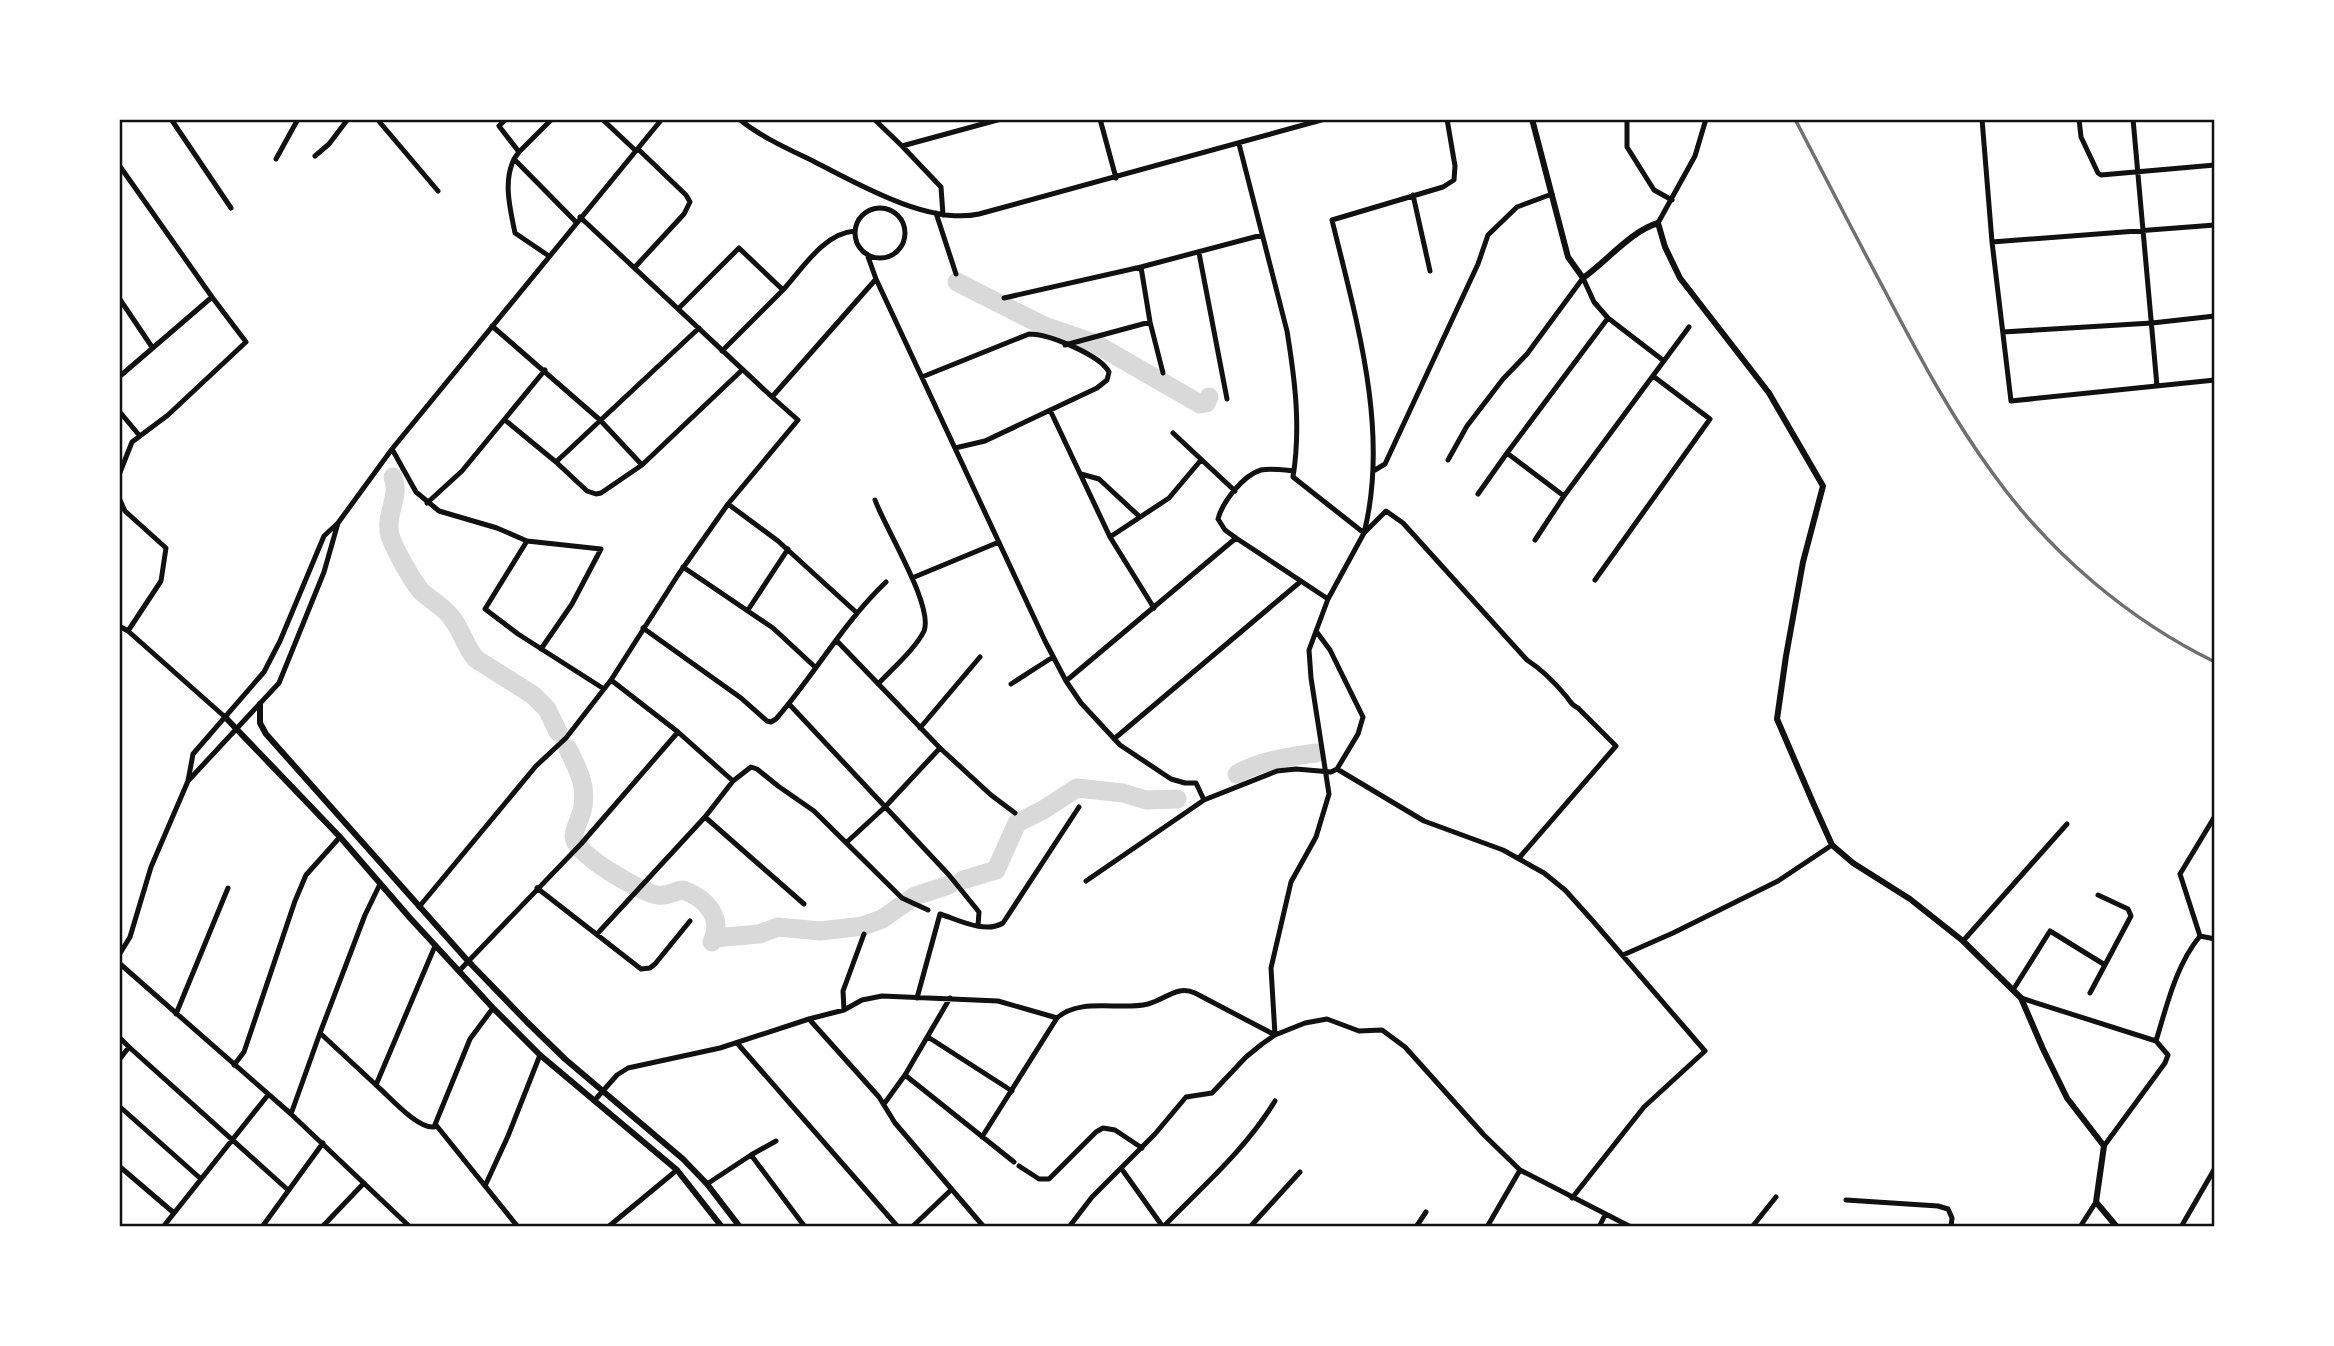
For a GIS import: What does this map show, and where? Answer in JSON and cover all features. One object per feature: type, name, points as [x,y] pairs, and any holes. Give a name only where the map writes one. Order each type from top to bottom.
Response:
[{"type":"street","points":[[171,119],[232,208]]},
{"type":"street","points":[[276,159],[298,119]]},
{"type":"street","points":[[315,156],[329,144],[348,119]]},
{"type":"street","points":[[377,119],[438,191]]},
{"type":"street","points":[[493,119],[519,152]]},
{"type":"street","points":[[499,126],[506,119]]},
{"type":"street","points":[[549,256],[515,233],[508,192],[514,159],[552,119]]},
{"type":"street","points":[[602,119],[686,195],[690,202],[684,214],[635,267]]},
{"type":"street","points":[[119,955],[130,937],[151,867],[188,781],[194,754],[264,672],[280,641],[320,541],[338,523],[391,449],[662,119]]},
{"type":"street","points":[[738,119],[760,134],[880,195],[940,214],[959,217],[1116,178],[1325,119]]},
{"type":"street","points":[[874,119],[941,187],[943,198],[940,214],[956,274]]},
{"type":"street","points":[[902,146],[1001,119]]},
{"type":"street","points":[[1100,119],[1116,178]]},
{"type":"street","points":[[1275,1035],[1271,968],[1291,881],[1316,837],[1329,794],[1309,657],[1328,599],[1364,533],[1372,502],[1375,470],[1364,355],[1332,220],[1443,187],[1454,180],[1455,166],[1447,119]]},
{"type":"street","points":[[1532,119],[1568,257],[1583,278],[1594,302],[1608,318],[1664,361]]},
{"type":"street","points":[[1627,119],[1627,147],[1654,190],[1672,200]]},
{"type":"street","points":[[1448,460],[1467,426],[1503,379],[1528,354],[1583,278],[1602,265],[1644,227],[1658,223],[1695,156],[1706,119]]},
{"type":"street","points":[[1982,119],[1992,242],[2011,401],[2215,380]]},
{"type":"street","points":[[2079,119],[2081,137],[2098,173],[2102,175],[2215,165]]},
{"type":"street","points":[[2133,119],[2157,386]]},
{"type":"street","points":[[1239,144],[1287,331],[1298,427],[1293,477],[1364,533]]},
{"type":"street","points":[[419,907],[536,766],[566,738],[611,680],[643,628],[728,504],[798,420],[741,371],[635,267],[578,220],[514,159]]},
{"type":"street","points":[[119,165],[246,342],[168,415],[132,442],[119,475]]},
{"type":"street","points":[[1375,470],[1385,464],[1478,264],[1488,236],[1517,207],[1552,194]]},
{"type":"street","points":[[880,195],[880,208]]},
{"type":"street","points":[[1413,195],[1430,271]]},
{"type":"street","points":[[867,254],[883,258],[891,255],[903,244],[904,228],[896,214],[880,208],[865,214],[860,218],[855,231],[858,244],[867,254],[876,279],[1066,681],[1114,739],[1171,779],[1196,783],[1204,800]]},
{"type":"street","points":[[1658,223],[1679,278],[1769,393],[1823,486],[1803,562],[1777,719],[1832,845],[1853,863],[1910,899],[1963,941],[2021,998],[2067,1098],[2104,1146]]},
{"type":"street","points":[[1992,242],[2215,225]]},
{"type":"street","points":[[722,351],[830,240],[841,233],[855,231]]},
{"type":"street","points":[[1004,298],[1199,253],[1262,235]]},
{"type":"street","points":[[678,308],[738,248],[783,290]]},
{"type":"street","points":[[1199,253],[1227,399]]},
{"type":"street","points":[[1141,267],[1150,322],[1163,373]]},
{"type":"street","points":[[772,397],[876,279]]},
{"type":"street","points":[[119,377],[212,297]]},
{"type":"street","points":[[119,298],[152,347]]},
{"type":"street","points":[[2003,332],[2152,323],[2215,316]]},
{"type":"street","points":[[1478,494],[1608,318]]},
{"type":"street","points":[[1065,345],[1150,322]]},
{"type":"street","points":[[492,326],[600,420],[642,465]]},
{"type":"street","points":[[1535,540],[1564,496],[1689,327]]},
{"type":"street","points":[[556,462],[699,328]]},
{"type":"street","points":[[922,377],[1024,335],[1040,335],[1097,359],[1107,368],[1109,376],[1101,386],[985,441],[955,448]]},
{"type":"street","points":[[428,503],[462,471],[545,370]]},
{"type":"street","points":[[505,420],[584,489],[596,494],[615,485],[642,465],[741,371]]},
{"type":"street","points":[[1595,580],[1710,419],[1653,376]]},
{"type":"street","points":[[1050,410],[1110,537],[1154,608]]},
{"type":"street","points":[[119,411],[139,435]]},
{"type":"street","points":[[1173,433],[1236,491]]},
{"type":"street","points":[[391,449],[413,488],[428,503],[447,514],[497,528],[527,541],[601,549],[572,604],[541,649]]},
{"type":"street","points":[[1507,453],[1564,496]]},
{"type":"street","points":[[1110,537],[1169,498],[1201,460]]},
{"type":"street","points":[[1294,471],[1259,471],[1249,477],[1221,510],[1218,519],[1225,530],[1328,599]]},
{"type":"street","points":[[1082,474],[1099,479],[1140,517]]},
{"type":"street","points":[[119,498],[125,511],[166,548],[161,581],[128,631]]},
{"type":"street","points":[[875,500],[925,610],[925,626],[920,638],[878,684]]},
{"type":"street","points":[[728,504],[788,549],[857,612]]},
{"type":"street","points":[[1364,533],[1386,511],[1403,523],[1527,660],[1616,746],[1519,858]]},
{"type":"street","points":[[188,781],[236,727],[273,691],[284,674],[324,572],[338,523]]},
{"type":"street","points":[[1066,681],[1236,538]]},
{"type":"street","points":[[527,541],[485,609],[604,689]]},
{"type":"street","points":[[912,578],[999,542]]},
{"type":"street","points":[[748,610],[788,549]]},
{"type":"street","points":[[684,567],[784,637],[815,667]]},
{"type":"street","points":[[643,628],[741,698],[767,721],[774,721],[810,680],[815,667],[857,612],[886,582]]},
{"type":"street","points":[[1114,739],[1300,582]]},
{"type":"street","points":[[119,626],[236,727],[340,837],[493,1008],[540,1055],[677,1170],[722,1227]]},
{"type":"street","points":[[1316,631],[1330,650],[1363,717],[1358,734],[1338,769]]},
{"type":"street","points":[[836,640],[940,748],[991,795],[1015,813]]},
{"type":"street","points":[[920,728],[980,657]]},
{"type":"street","points":[[1011,684],[1053,657]]},
{"type":"street","points":[[611,680],[678,732],[733,781]]},
{"type":"street","points":[[260,704],[260,723],[266,734],[468,961],[527,1022],[676,1152],[707,1184],[740,1227]]},
{"type":"street","points":[[789,704],[978,909],[978,926]]},
{"type":"street","points":[[458,971],[581,844],[678,732]]},
{"type":"street","points":[[847,842],[885,807],[940,748]]},
{"type":"street","points":[[597,934],[705,817],[733,781],[751,766],[814,811],[902,898],[928,910]]},
{"type":"street","points":[[1086,881],[1204,800],[1277,771],[1296,769],[1326,772],[1338,769],[1424,821],[1519,858],[1544,873],[1565,890],[1705,1051],[1644,1107],[1572,1198]]},
{"type":"street","points":[[917,998],[940,914],[978,926],[995,927],[1008,918],[1079,807]]},
{"type":"street","points":[[2200,936],[2180,874],[2215,816]]},
{"type":"street","points":[[705,817],[804,904]]},
{"type":"street","points":[[1963,941],[2067,824]]},
{"type":"street","points":[[234,1065],[244,1052],[306,875],[340,837]]},
{"type":"street","points":[[1623,955],[1778,881],[1832,845]]},
{"type":"street","points":[[291,1114],[365,915],[380,884]]},
{"type":"street","points":[[176,1014],[228,888]]},
{"type":"street","points":[[537,888],[636,967],[645,969],[655,964],[691,921]]},
{"type":"street","points":[[2090,993],[2131,916],[2128,909],[2098,895]]},
{"type":"street","points":[[2013,990],[2050,931],[2105,965]]},
{"type":"street","points":[[844,1010],[843,992],[864,934]]},
{"type":"street","points":[[2200,936],[2215,939]]},
{"type":"street","points":[[2157,1041],[2171,991],[2190,950],[2200,936]]},
{"type":"street","points":[[376,1084],[435,946]]},
{"type":"street","points":[[119,963],[323,1143],[409,1226]]},
{"type":"street","points":[[982,1137],[1056,1018],[1066,1011],[1075,1008],[1148,1004],[1184,989],[1195,992],[1275,1035]]},
{"type":"street","points":[[594,1101],[617,1075],[628,1068],[737,1043],[844,1010],[870,998],[998,1001],[1056,1018]]},
{"type":"street","points":[[884,1104],[905,1075],[950,998]]},
{"type":"street","points":[[2021,998],[2157,1041],[2168,1055],[2165,1063],[2104,1146],[2096,1202],[2080,1227]]},
{"type":"street","points":[[436,1125],[470,1040],[493,1008]]},
{"type":"street","points":[[809,1019],[884,1104],[895,1123],[984,1227]]},
{"type":"street","points":[[1069,1227],[1092,1197],[1142,1147],[1186,1097],[1212,1093],[1246,1057],[1275,1035],[1305,1023],[1327,1019],[1359,1031],[1382,1030],[1405,1047],[1520,1170],[1632,1227]]},
{"type":"street","points":[[320,1033],[418,1123],[428,1127],[436,1125]]},
{"type":"street","points":[[119,1037],[288,1191]]},
{"type":"street","points":[[928,1037],[1012,1091]]},
{"type":"street","points":[[737,1043],[898,1227]]},
{"type":"street","points":[[119,1060],[130,1047]]},
{"type":"street","points":[[485,1186],[540,1055]]},
{"type":"street","points":[[905,1075],[1039,1180],[1049,1179],[1102,1128],[1115,1130],[1142,1147]]},
{"type":"street","points":[[163,1227],[268,1095]]},
{"type":"street","points":[[1121,1168],[1163,1227],[1229,1161],[1275,1101]]},
{"type":"street","points":[[119,1106],[201,1179]]},
{"type":"street","points":[[436,1125],[518,1227]]},
{"type":"street","points":[[707,1184],[776,1141]]},
{"type":"street","points":[[262,1227],[323,1143]]},
{"type":"street","points":[[751,1155],[805,1227]]},
{"type":"street","points":[[119,1166],[174,1213]]},
{"type":"street","points":[[2180,1227],[2215,1168]]},
{"type":"street","points":[[608,1227],[677,1170]]},
{"type":"street","points":[[1487,1227],[1520,1170]]},
{"type":"street","points":[[1250,1227],[1300,1172]]},
{"type":"street","points":[[322,1227],[364,1182]]},
{"type":"street","points":[[912,1227],[951,1191]]},
{"type":"street","points":[[1752,1227],[1776,1197]]},
{"type":"street","points":[[1846,1200],[1938,1206],[1948,1209],[1952,1218],[1951,1227]]},
{"type":"street","points":[[2096,1202],[2117,1227]]},
{"type":"street","points":[[1416,1227],[1426,1212]]},
{"type":"street","points":[[1599,1227],[1605,1215]]},
{"type":"waterway","points":[[957,282],[1044,326],[1094,343],[1200,404],[1206,403],[1209,397]]},
{"type":"waterway","points":[[393,477],[395,491],[389,521],[390,535],[414,581],[422,592],[448,613],[476,659],[533,695],[547,709],[558,732]]},
{"type":"waterway","points":[[568,749],[584,794],[584,803],[574,834],[577,845],[610,872],[649,892],[664,895],[683,890],[699,898],[714,917],[716,925],[712,942]]},
{"type":"waterway","points":[[1237,774],[1266,762],[1316,753]]},
{"type":"waterway","points":[[963,880],[996,870],[1017,823],[1077,788],[1123,793],[1146,800],[1177,799]]},
{"type":"waterway","points":[[714,938],[759,934],[778,927],[820,931],[863,926],[882,919],[915,896],[949,885]]},
{"type":"railway","points":[[1795,119],[1937,386],[1964,431],[2016,504],[2093,582],[2152,626],[2215,662]]}]
